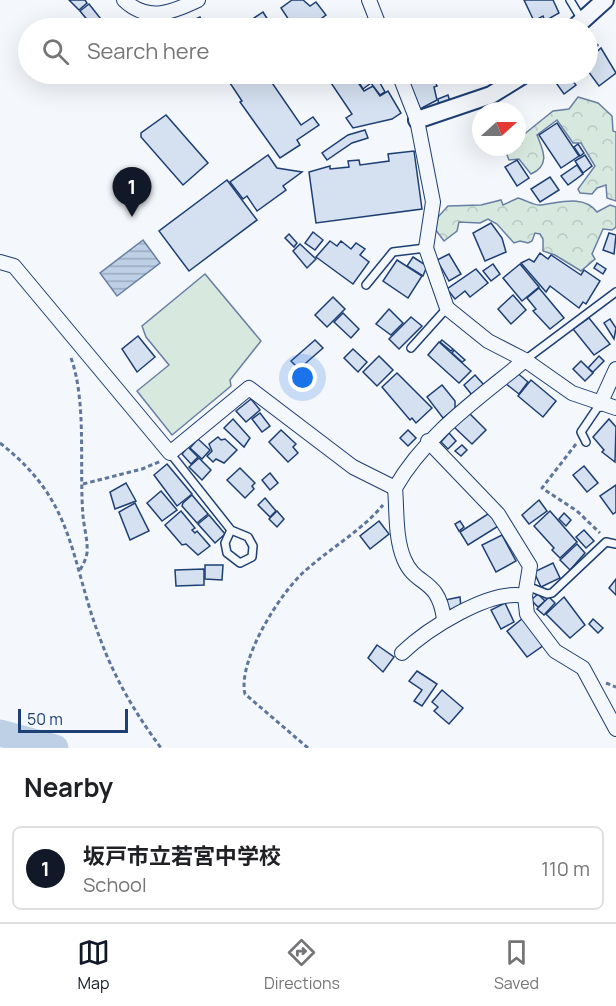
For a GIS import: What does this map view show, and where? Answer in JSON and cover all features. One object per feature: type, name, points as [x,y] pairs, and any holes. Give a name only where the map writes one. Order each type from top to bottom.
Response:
[{"type":"street","points":[[124,0],[143,12],[163,15],[198,0]]},
{"type":"street","points":[[369,0],[376,18]]},
{"type":"street","points":[[585,18],[605,0]]},
{"type":"street","points":[[612,0],[616,4]]},
{"type":"street","points":[[403,84],[417,120],[433,202],[426,248],[447,308],[488,341],[525,360],[572,393],[611,404],[616,369]]},
{"type":"street","points":[[417,120],[491,95],[509,84]]},
{"type":"street","points":[[0,262],[14,266],[170,453],[249,388],[353,467],[393,487]]},
{"type":"street","points":[[444,619],[438,594],[415,574],[403,557],[393,487],[428,441],[525,360]]},
{"type":"street","points":[[428,441],[498,514],[530,566],[526,591],[527,614],[555,651],[583,668],[616,729]]},
{"type":"street","points":[[402,653],[444,619],[526,591]]},
{"type":"lane","points":[[570,0],[576,18]]},
{"type":"lane","points":[[366,285],[393,252],[426,248]]},
{"type":"lane","points":[[525,360],[616,292]]},
{"type":"lane","points":[[411,348],[447,308]]},
{"type":"lane","points":[[583,439],[586,421],[611,404]]},
{"type":"lane","points":[[170,453],[179,469],[231,530],[238,530],[248,537],[253,546],[252,557],[247,562],[240,563],[227,553],[225,543],[231,530]]},
{"type":"lane","points":[[526,591],[552,593],[606,542],[616,544]]},
{"type":"path","points":[[70,354],[76,371],[87,555],[80,572]]},
{"type":"path","points":[[583,439],[542,488],[577,512],[599,531],[606,542]]},
{"type":"path","points":[[0,443],[22,460],[52,498],[67,528],[100,641],[142,723],[161,748]]},
{"type":"path","points":[[83,484],[158,464],[170,453]]},
{"type":"path","points":[[308,748],[245,694],[243,685],[249,654],[261,630],[297,579],[363,526],[388,499],[393,487]]},
{"type":"green space","points":[[578,97],[598,103],[612,116],[613,131],[616,132],[616,201],[607,198],[606,185],[597,188],[592,194],[580,193],[578,189],[595,166],[581,143],[573,143],[557,120],[537,135],[544,157],[537,170],[531,174],[519,159],[509,160],[507,156],[526,156],[526,133],[553,111],[569,109]]},
{"type":"green space","points":[[518,198],[538,205],[578,201],[592,206],[597,212],[610,205],[616,207],[616,227],[612,230],[603,229],[592,254],[595,259],[581,271],[555,255],[543,251],[543,239],[540,234],[535,233],[532,241],[528,243],[520,241],[514,243],[497,224],[488,219],[480,223],[459,222],[457,231],[444,241],[435,229],[438,217],[448,206],[481,205],[501,200],[503,205]]},
{"type":"green space","points":[[205,274],[261,341],[230,380],[231,386],[172,435],[137,391],[169,365],[146,337],[142,326]]},
{"type":"water","points":[[143,240],[160,263],[117,296],[100,273]]},
{"type":"building","points":[[69,0],[85,0],[87,3],[79,10]]},
{"type":"building","points":[[292,0],[303,0],[310,6],[316,2],[326,15],[322,18],[288,18],[281,8]]},
{"type":"building","points":[[524,0],[553,0],[559,13],[550,18],[543,16],[533,18]]},
{"type":"building","points":[[89,4],[100,18],[86,18],[80,11]]},
{"type":"building","points":[[263,12],[267,18],[254,18]]},
{"type":"building","points":[[601,48],[616,73],[599,86],[598,84],[598,51]]},
{"type":"building","points":[[231,84],[273,84],[301,125],[313,117],[319,125],[297,140],[300,145],[280,158],[240,102],[242,101]]},
{"type":"building","points":[[332,84],[359,84],[364,91],[373,86],[380,96],[388,91],[401,113],[392,119],[353,128],[346,118],[352,114]]},
{"type":"building","points":[[360,84],[370,84],[363,89]]},
{"type":"building","points":[[372,84],[381,84],[385,92],[380,95]]},
{"type":"building","points":[[407,84],[436,84],[437,86],[434,87],[437,100],[420,109]]},
{"type":"building","points":[[557,84],[575,84],[576,85],[564,94]]},
{"type":"building","points":[[448,95],[450,102],[439,107],[438,99]]},
{"type":"building","points":[[166,115],[208,163],[183,185],[141,137],[141,133]]},
{"type":"building","points":[[557,123],[579,156],[561,168],[539,135]]},
{"type":"building","points":[[365,130],[368,138],[352,143],[327,160],[322,153],[348,135]]},
{"type":"building","points":[[578,144],[584,153],[580,156],[574,147]]},
{"type":"building","points":[[414,151],[422,209],[316,223],[309,172],[330,166],[330,169],[349,167],[348,161],[359,160],[360,165],[389,161],[388,154]]},
{"type":"building","points":[[268,155],[277,168],[302,172],[283,186],[286,190],[257,211],[247,196],[243,199],[230,182]]},
{"type":"building","points":[[585,155],[592,166],[583,173],[575,161]]},
{"type":"building","points":[[517,160],[529,178],[517,186],[505,167]]},
{"type":"building","points":[[577,165],[583,174],[568,185],[561,176]]},
{"type":"building","points":[[550,177],[559,190],[540,202],[531,189]]},
{"type":"building","points":[[227,180],[257,220],[189,271],[159,231]]},
{"type":"building","points":[[491,223],[502,238],[506,252],[485,261],[473,233]]},
{"type":"building","points":[[313,232],[323,240],[315,250],[305,243]]},
{"type":"building","points":[[609,233],[616,235],[614,254],[603,250]]},
{"type":"building","points":[[289,234],[297,243],[294,247],[285,238]]},
{"type":"building","points":[[330,241],[337,246],[341,241],[351,249],[356,243],[365,249],[360,255],[369,262],[353,284],[316,257]]},
{"type":"building","points":[[300,244],[316,259],[307,268],[293,251]]},
{"type":"building","points":[[540,253],[548,259],[551,255],[581,275],[584,270],[600,281],[586,304],[583,302],[579,308],[550,286],[546,292],[521,263],[529,259],[534,262]]},
{"type":"building","points":[[449,254],[461,274],[449,281],[437,260]]},
{"type":"building","points":[[413,257],[427,266],[423,276],[407,266]]},
{"type":"building","points":[[397,260],[422,276],[408,298],[383,281]]},
{"type":"building","points":[[597,263],[606,269],[603,274],[594,268]]},
{"type":"building","points":[[493,264],[500,274],[491,281],[483,271]]},
{"type":"building","points":[[520,264],[539,287],[522,301],[503,278]]},
{"type":"building","points":[[476,269],[488,283],[470,297],[465,291],[455,299],[447,289]]},
{"type":"building","points":[[539,288],[564,318],[550,329],[533,311],[536,309],[527,298]]},
{"type":"building","points":[[513,295],[526,310],[511,324],[498,309]]},
{"type":"building","points":[[333,297],[345,309],[327,327],[315,315]]},
{"type":"building","points":[[389,309],[403,323],[391,335],[376,324]]},
{"type":"building","points":[[343,313],[359,329],[351,338],[334,322]]},
{"type":"building","points":[[411,317],[422,326],[399,349],[389,339]]},
{"type":"building","points":[[589,318],[610,344],[594,355],[573,329]]},
{"type":"building","points":[[610,319],[616,328],[614,339],[604,323]]},
{"type":"building","points":[[138,336],[155,357],[137,372],[122,349]]},
{"type":"building","points":[[315,340],[323,348],[299,369],[291,361]]},
{"type":"building","points":[[442,340],[453,349],[451,351],[440,342]]},
{"type":"building","points":[[439,342],[471,371],[459,383],[428,355]]},
{"type":"building","points":[[353,349],[367,362],[358,372],[344,358]]},
{"type":"building","points":[[454,350],[465,360],[462,362],[452,353]]},
{"type":"building","points":[[379,356],[393,370],[377,386],[363,372]]},
{"type":"building","points":[[599,356],[604,361],[593,372],[588,368]]},
{"type":"building","points":[[581,361],[593,373],[585,381],[573,369]]},
{"type":"building","points":[[515,371],[528,382],[519,394],[505,383]]},
{"type":"building","points":[[397,373],[432,408],[416,423],[412,418],[410,420],[382,387]]},
{"type":"building","points":[[475,375],[484,385],[472,395],[464,385]]},
{"type":"building","points":[[531,380],[556,401],[543,417],[518,396]]},
{"type":"building","points":[[442,385],[455,401],[455,409],[443,418],[427,397]]},
{"type":"building","points":[[251,399],[260,410],[246,422],[236,411]]},
{"type":"building","points":[[468,412],[486,430],[472,444],[454,427]]},
{"type":"building","points":[[260,413],[270,426],[262,432],[252,419]]},
{"type":"building","points":[[233,419],[250,438],[244,447],[224,428]]},
{"type":"building","points":[[609,419],[616,427],[615,462],[602,452],[604,450],[593,437]]},
{"type":"building","points":[[281,430],[296,444],[293,447],[298,453],[288,462],[269,442]]},
{"type":"building","points":[[408,430],[416,438],[408,446],[400,438]]},
{"type":"building","points":[[449,433],[456,441],[448,449],[441,442]]},
{"type":"building","points":[[218,437],[221,440],[225,439],[237,450],[224,463],[216,459],[213,462],[207,456],[212,451],[209,444]]},
{"type":"building","points":[[198,439],[210,450],[202,459],[190,448]]},
{"type":"building","points":[[462,445],[467,450],[461,456],[455,451]]},
{"type":"building","points":[[188,447],[198,457],[191,464],[182,454]]},
{"type":"building","points":[[199,458],[211,470],[202,480],[189,467]]},
{"type":"building","points":[[167,464],[192,494],[177,506],[154,475]]},
{"type":"building","points":[[584,466],[598,483],[587,492],[573,475]]},
{"type":"building","points":[[240,468],[255,483],[252,486],[254,489],[245,498],[227,480]]},
{"type":"building","points":[[270,473],[278,483],[270,490],[262,480]]},
{"type":"building","points":[[126,483],[136,501],[115,509],[110,492]]},
{"type":"building","points":[[616,485],[616,512],[613,514],[600,496]]},
{"type":"building","points":[[161,491],[177,510],[162,521],[147,503]]},
{"type":"building","points":[[192,495],[208,514],[197,523],[182,506]]},
{"type":"building","points":[[265,498],[276,511],[270,517],[258,505]]},
{"type":"building","points":[[539,500],[547,511],[529,524],[522,515]]},
{"type":"building","points":[[135,503],[149,531],[130,540],[119,512]]},
{"type":"building","points":[[181,511],[195,528],[192,530],[195,533],[197,531],[210,546],[198,555],[186,544],[182,545],[165,525]]},
{"type":"building","points":[[277,511],[284,519],[277,527],[269,519]]},
{"type":"building","points":[[550,511],[577,542],[560,558],[534,526]]},
{"type":"building","points":[[491,512],[500,525],[468,545],[460,532]]},
{"type":"building","points":[[564,513],[571,520],[566,526],[559,519]]},
{"type":"building","points":[[209,515],[225,534],[215,543],[198,524]]},
{"type":"building","points":[[379,521],[389,534],[370,549],[360,536]]},
{"type":"building","points":[[460,521],[464,527],[459,531],[455,524]]},
{"type":"building","points":[[584,530],[594,541],[586,548],[576,537]]},
{"type":"building","points":[[502,535],[516,561],[496,572],[482,545]]},
{"type":"building","points":[[577,544],[585,553],[570,570],[560,560]]},
{"type":"building","points":[[553,563],[560,578],[541,587],[534,572]]},
{"type":"building","points":[[205,565],[223,565],[222,580],[205,579]]},
{"type":"building","points":[[204,569],[204,585],[176,586],[175,570]]},
{"type":"building","points":[[616,579],[616,595],[609,588]]},
{"type":"building","points":[[538,594],[545,601],[538,607],[531,600]]},
{"type":"building","points":[[460,597],[461,608],[447,610],[445,600]]},
{"type":"building","points":[[549,597],[555,603],[544,615],[537,609]]},
{"type":"building","points":[[564,597],[585,625],[570,638],[546,614]]},
{"type":"building","points":[[505,603],[514,622],[501,629],[491,610]]},
{"type":"building","points":[[523,618],[544,645],[527,657],[507,631]]},
{"type":"building","points":[[593,619],[603,628],[598,633],[589,624]]},
{"type":"building","points":[[377,645],[394,657],[383,672],[368,658]]},
{"type":"building","points":[[417,671],[437,684],[422,706],[414,701],[422,690],[409,681]]},
{"type":"building","points":[[442,690],[463,708],[449,724],[434,711],[438,707],[432,702]]},
{"type":"waterway","points":[[0,733],[55,748]]},
{"type":"place","name":"坂戸市立若宮中学校","points":[[132,217]]}]
